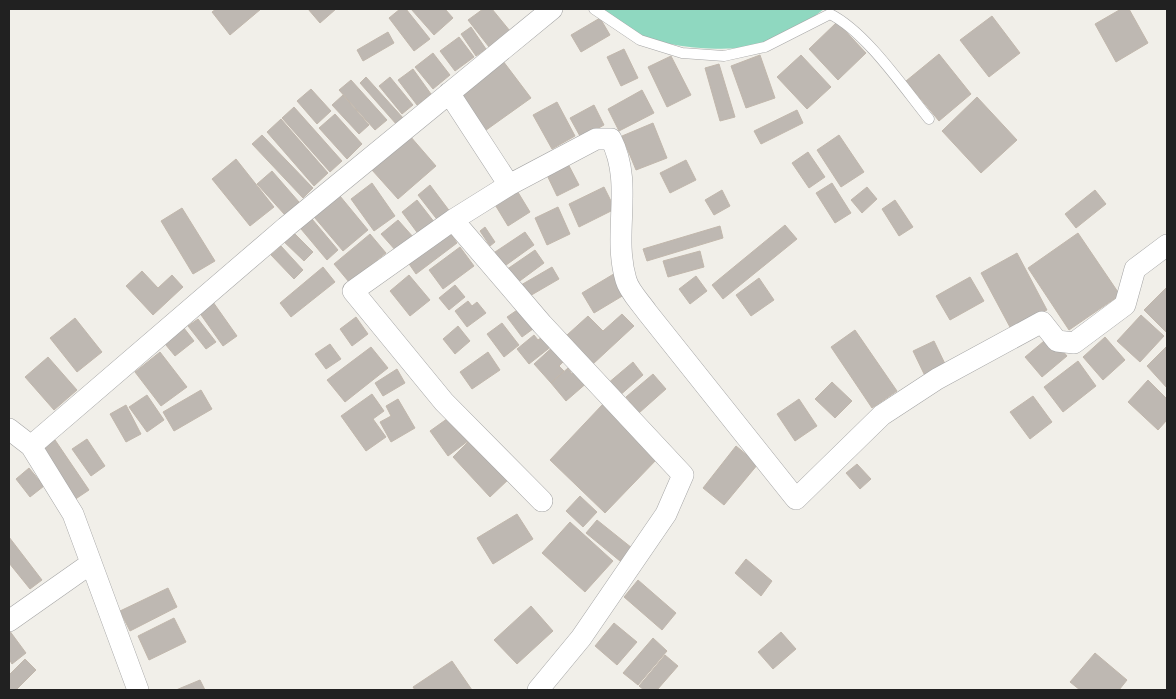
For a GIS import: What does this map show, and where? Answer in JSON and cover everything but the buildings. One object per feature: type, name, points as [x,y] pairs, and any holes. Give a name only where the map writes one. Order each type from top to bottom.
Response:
[{"type":"street","points":[[31,446],[286,227],[552,9]]},
{"type":"street","points":[[449,93],[509,185]]},
{"type":"street","points":[[542,501],[444,402],[353,291],[453,220],[509,185],[596,139],[611,139],[618,153],[624,183],[620,250],[626,282],[647,312],[796,499],[882,415],[937,379],[1042,322],[1057,341],[1074,343],[1125,305],[1135,269],[1164,254]]},
{"type":"street","points":[[453,220],[542,324],[683,475],[666,514],[581,638],[538,690]]},
{"type":"street","points":[[9,429],[31,446],[73,514],[90,564],[105,596],[138,690]]},
{"type":"street","points":[[9,620],[90,564]]},
{"type":"lane","points":[[594,9],[640,40],[682,53],[724,56],[765,47],[830,14],[842,20],[878,56],[929,119]]},
{"type":"green space","points":[[601,9],[824,9],[781,38],[751,47],[718,49],[682,46],[649,38],[636,33]]}]
